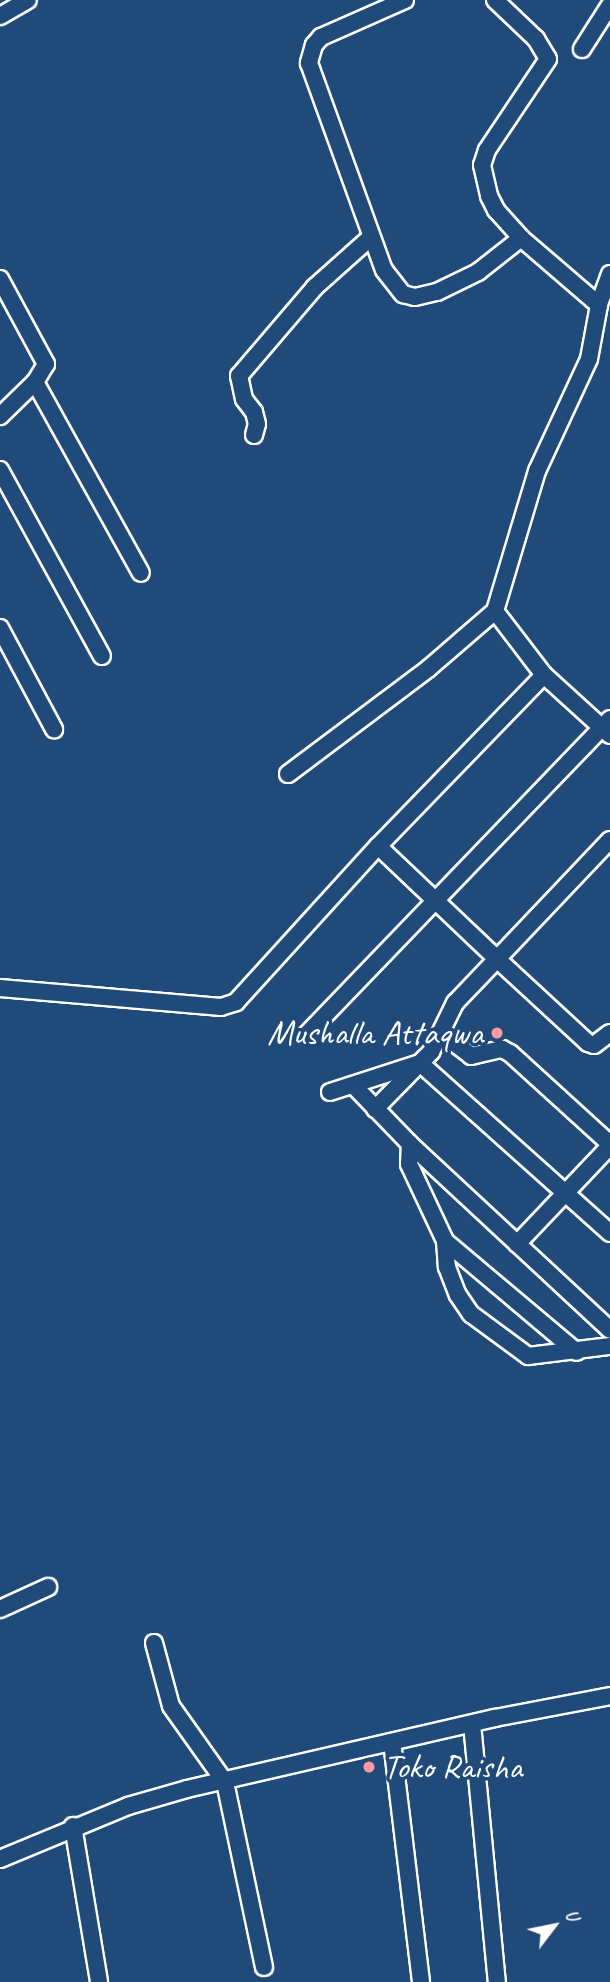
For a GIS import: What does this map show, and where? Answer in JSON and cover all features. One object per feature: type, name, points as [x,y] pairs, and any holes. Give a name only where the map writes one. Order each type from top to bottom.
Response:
[{"type":"street","points":[[0,16],[29,0]]},
{"type":"street","points":[[405,0],[321,37],[314,45],[309,63],[384,270],[403,294],[415,297],[438,292],[478,272],[521,238]]},
{"type":"street","points":[[495,0],[545,49],[548,59],[499,130],[482,165],[496,210],[521,238],[599,305]]},
{"type":"street","points":[[583,49],[610,5]]},
{"type":"street","points":[[254,435],[257,424],[254,412],[244,399],[239,376],[314,286],[371,237]]},
{"type":"street","points":[[288,774],[429,668],[495,611],[537,471],[589,359],[599,305],[610,274]]},
{"type":"street","points":[[0,279],[5,304],[46,364],[35,382],[0,416]]},
{"type":"street","points":[[35,382],[141,573]]},
{"type":"street","points":[[0,470],[102,656]]},
{"type":"street","points":[[304,1036],[607,727],[544,675],[495,611]]},
{"type":"street","points":[[0,628],[54,729]]},
{"type":"street","points":[[0,988],[221,1007],[236,1002],[378,846],[544,675]]},
{"type":"street","points":[[374,1109],[431,1052],[455,1003],[610,840]]},
{"type":"street","points":[[378,846],[434,902],[588,1043],[594,1045],[610,1033]]},
{"type":"street","points":[[441,1032],[471,1056],[502,1049],[510,1053],[610,1145],[517,1244]]},
{"type":"street","points":[[330,1092],[420,1063]]},
{"type":"street","points":[[420,1063],[610,1233]]},
{"type":"street","points":[[354,1086],[410,1144],[610,1330]]},
{"type":"street","points":[[410,1144],[409,1164],[445,1241],[447,1267],[458,1295],[471,1314],[528,1356],[610,1346]]},
{"type":"street","points":[[445,1241],[577,1352]]},
{"type":"street","points":[[0,1609],[48,1587]]},
{"type":"street","points":[[154,1643],[171,1706],[225,1782],[264,1966]]},
{"type":"street","points":[[0,1859],[128,1805],[392,1742],[610,1696]]},
{"type":"street","points":[[472,1724],[497,1982]]},
{"type":"street","points":[[392,1742],[421,1982]]},
{"type":"street","points":[[73,1826],[99,1982]]},
{"type":"place","name":"Mushalla Attaqwa","points":[[497,1033]]},
{"type":"place","name":"Toko Raisha","points":[[369,1767]]}]
